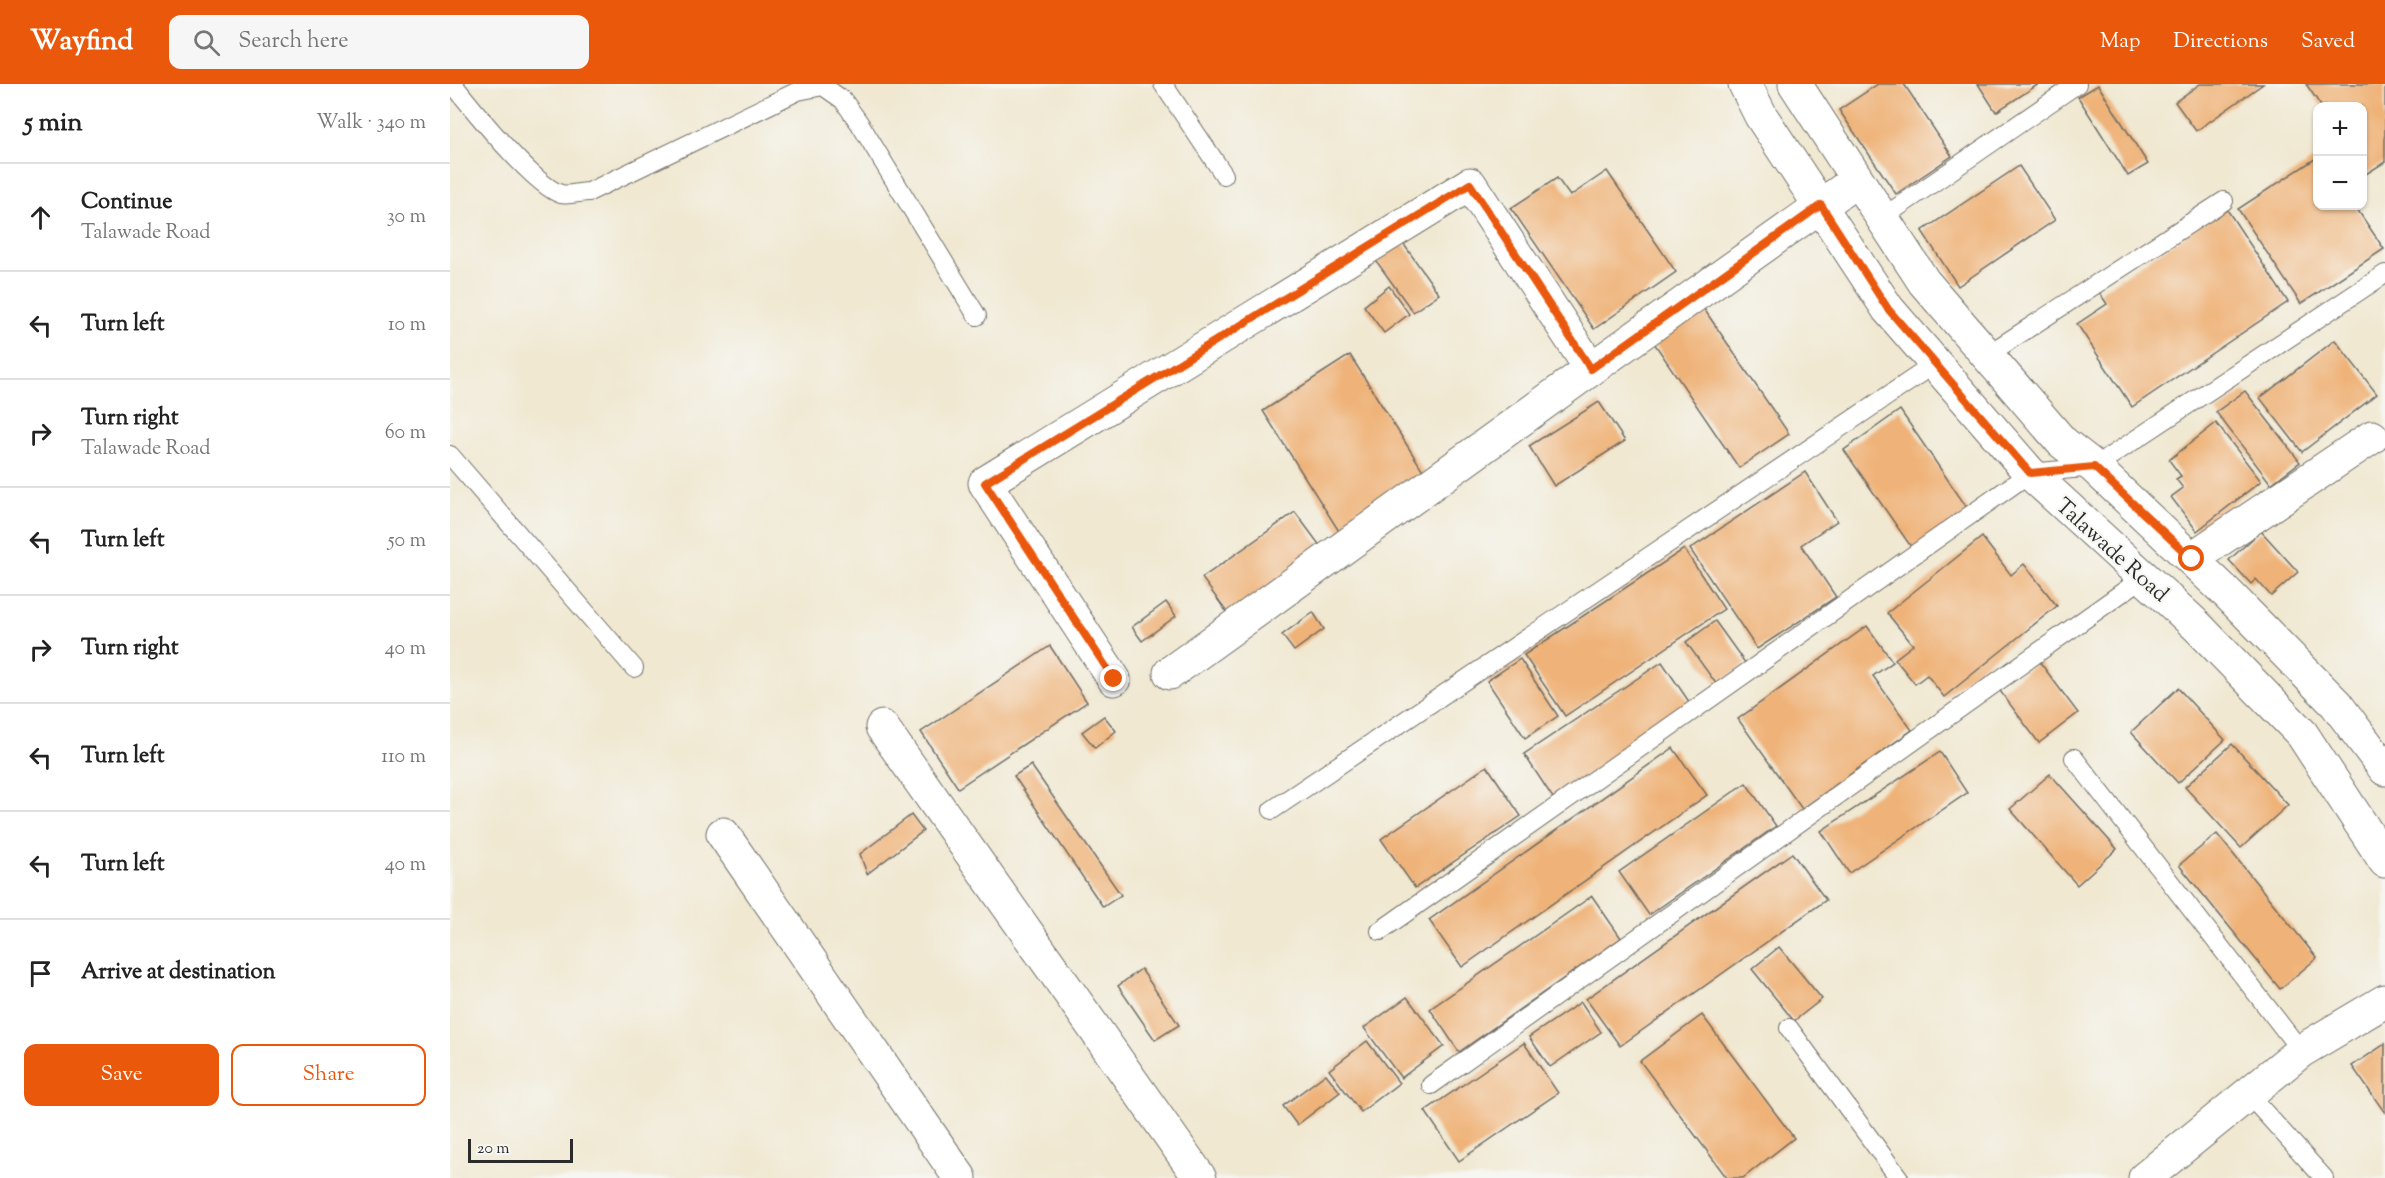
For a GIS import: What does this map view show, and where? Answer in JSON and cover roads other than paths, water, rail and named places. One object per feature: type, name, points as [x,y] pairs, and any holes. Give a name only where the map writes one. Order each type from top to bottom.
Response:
[{"type":"street","name":"Talawade Road","points":[[1745,84],[1761,116],[1888,309],[2030,473],[2196,625],[2302,734],[2385,861]]},
{"type":"street","name":"Talawade Road","points":[[1795,84],[1924,282],[2062,442],[2094,467],[2192,559],[2379,749]]},
{"type":"street","points":[[1170,673],[1857,180]]},
{"type":"street","points":[[1114,679],[985,483],[1470,184],[1591,369]]},
{"type":"street","points":[[2192,559],[2372,437]]},
{"type":"street","points":[[882,727],[1200,1178]]},
{"type":"street","points":[[723,834],[960,1178]]},
{"type":"street","points":[[2145,1178],[2301,1051],[2385,1001]]},
{"type":"lane","points":[[453,84],[516,158],[541,182],[561,194],[589,192],[798,91],[824,86],[843,100],[860,124],[977,316]]},
{"type":"lane","points":[[1163,84],[1224,175]]},
{"type":"lane","points":[[1882,218],[2077,84]]},
{"type":"lane","points":[[1987,355],[2224,201]]},
{"type":"lane","points":[[1380,931],[2030,473],[2094,467],[2385,274]]},
{"type":"lane","points":[[1272,810],[1935,364]]},
{"type":"lane","points":[[450,455],[634,668]]},
{"type":"lane","points":[[1431,1085],[2144,577]]},
{"type":"lane","points":[[2074,758],[2301,1051]]},
{"type":"lane","points":[[1789,1028],[1899,1178]]},
{"type":"lane","points":[[2248,1094],[2324,1178]]}]
